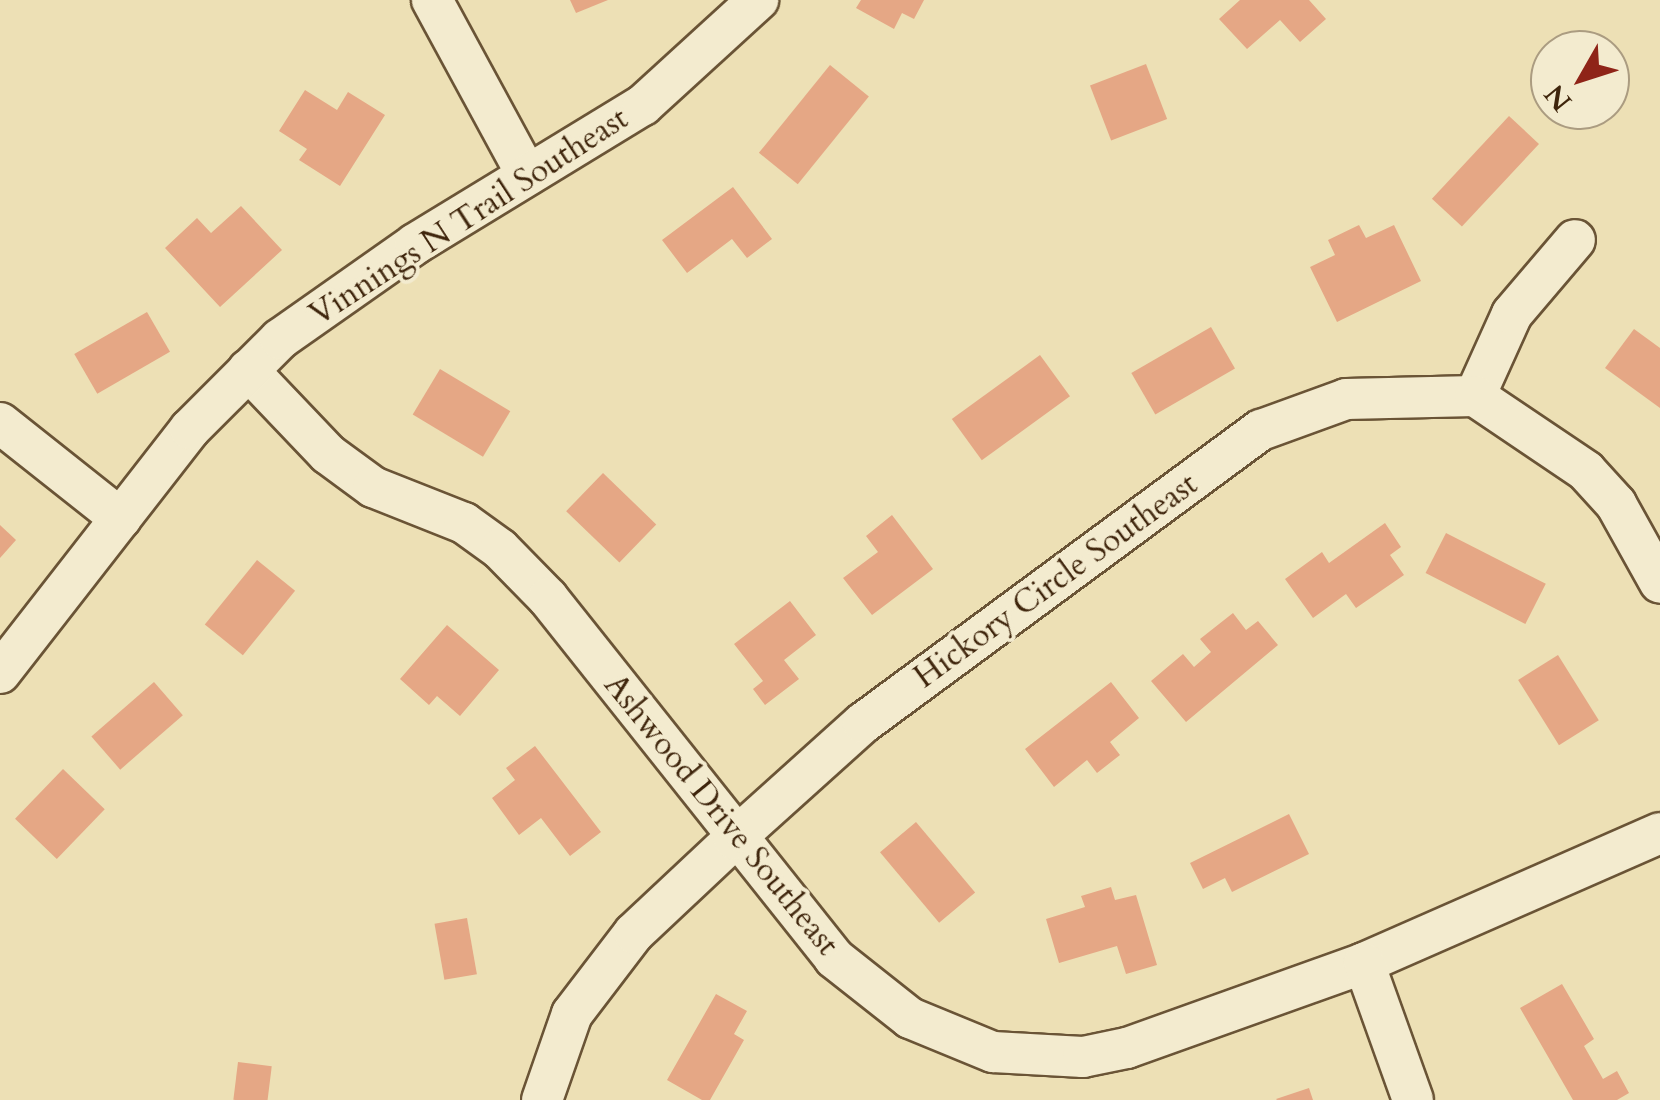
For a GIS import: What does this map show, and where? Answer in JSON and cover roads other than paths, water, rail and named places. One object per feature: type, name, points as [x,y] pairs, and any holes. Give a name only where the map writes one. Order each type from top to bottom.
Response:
[{"type":"street","points":[[432,0],[528,175]]},
{"type":"street","name":"Vinnings N Trail Southeast","points":[[0,673],[120,518],[248,370],[415,244],[643,106],[758,0]]},
{"type":"street","points":[[1575,240],[1512,314],[1475,396],[1586,471],[1641,542],[1660,583]]},
{"type":"street","name":"Ashwood Drive Southeast","points":[[248,370],[328,454],[373,487],[464,523],[500,549],[548,598],[734,839],[872,993],[993,1052],[1053,1058],[1127,1048],[1364,963],[1660,833]]},
{"type":"street","name":"Hickory Circle Southeast","points":[[542,1100],[572,1014],[634,934],[863,723],[1261,430],[1346,399],[1475,396]]},
{"type":"street","points":[[0,423],[120,518]]},
{"type":"street","points":[[1364,963],[1413,1100]]}]
